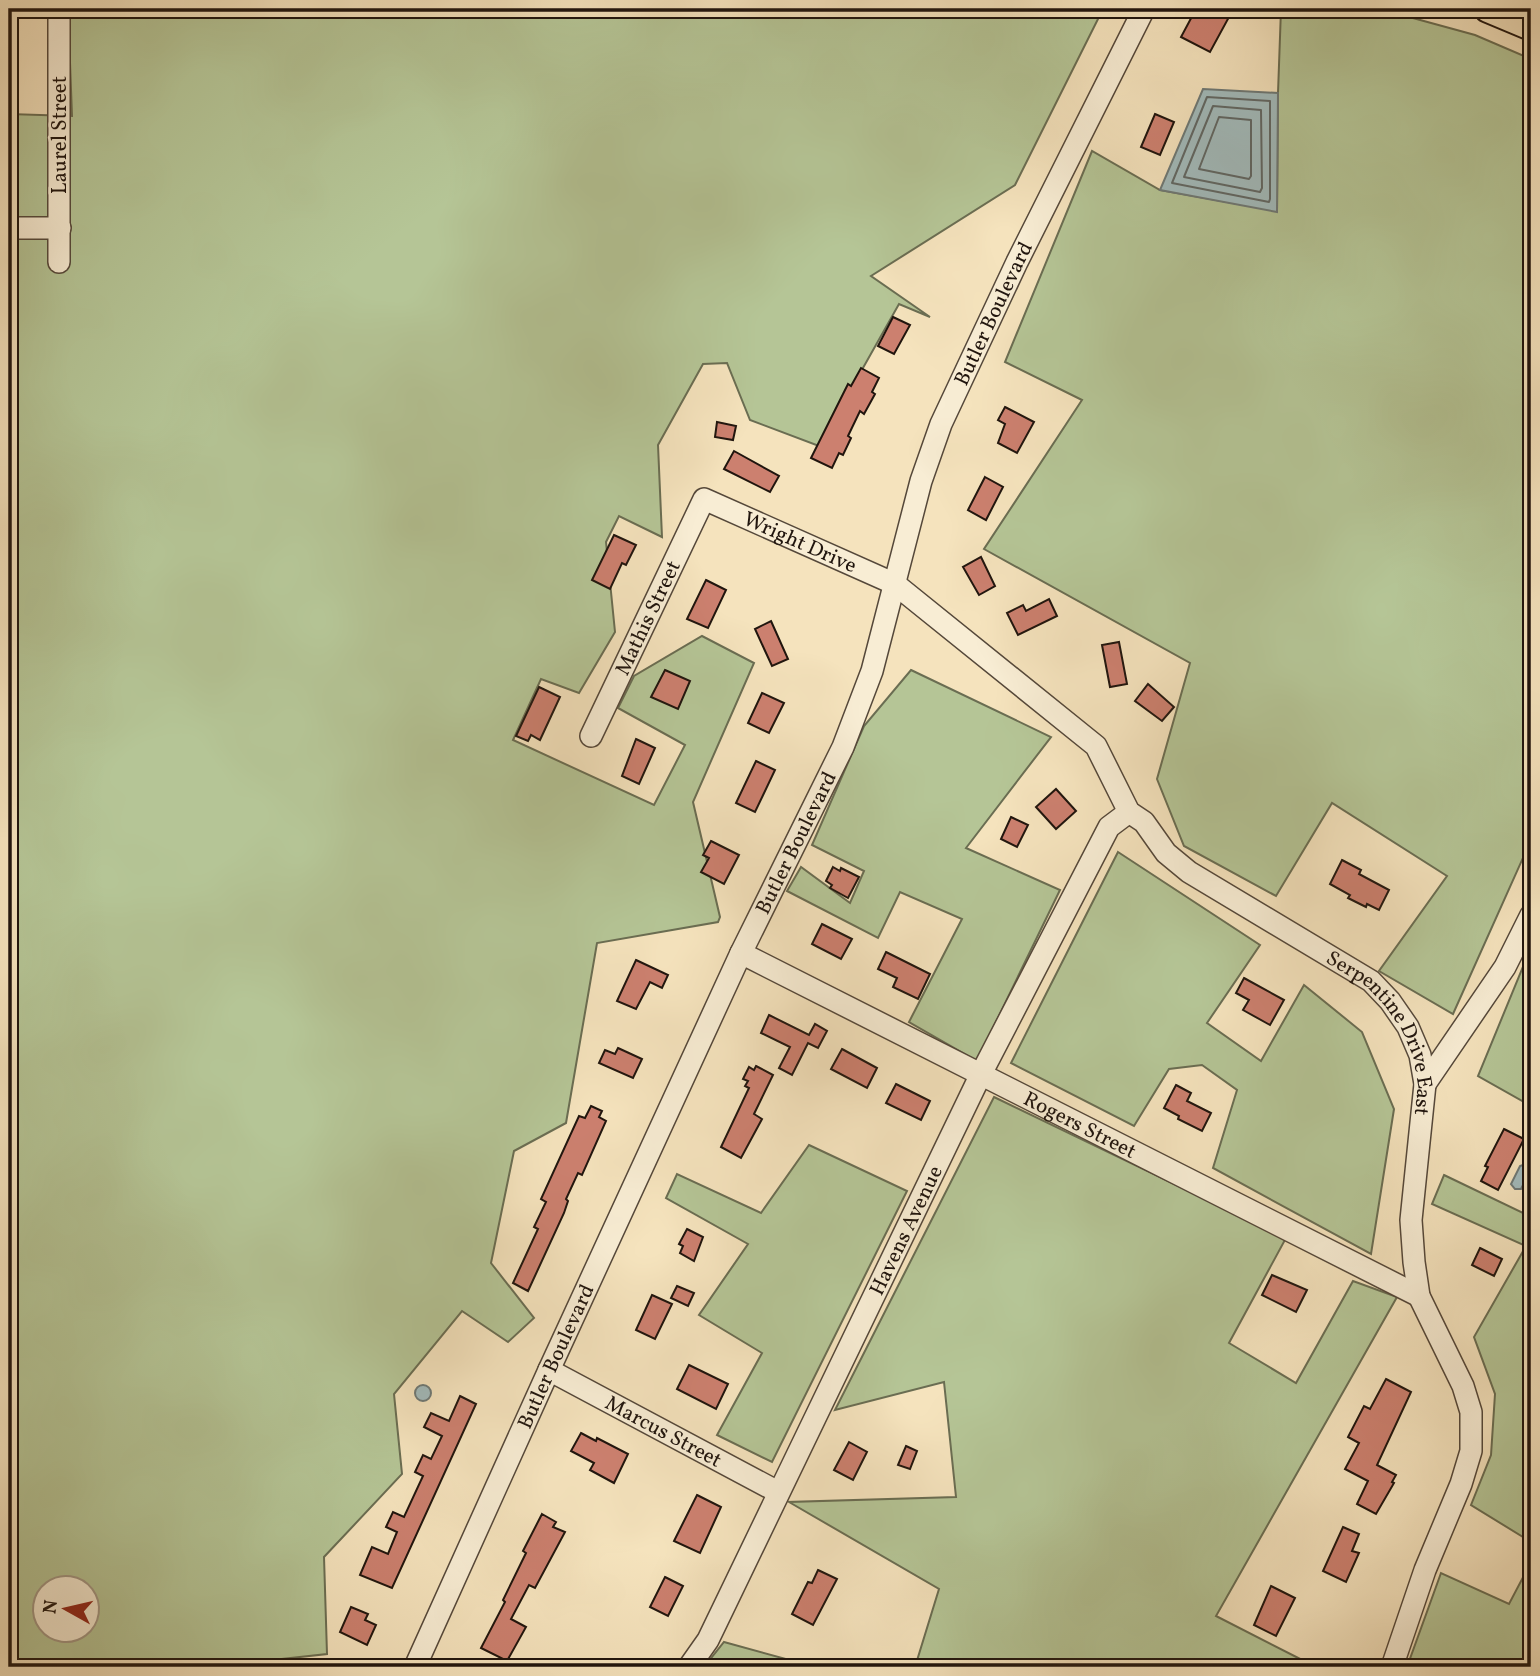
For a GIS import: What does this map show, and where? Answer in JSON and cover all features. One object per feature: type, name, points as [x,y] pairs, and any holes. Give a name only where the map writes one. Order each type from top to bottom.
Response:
[{"type":"main road","points":[[1488,9],[1531,27]]},
{"type":"street","name":"Laurel Street","points":[[59,9],[59,262]]},
{"type":"street","name":"Butler Boulevard","points":[[415,1667],[548,1370],[741,953],[843,747],[872,671],[921,481],[941,424],[1017,262],[1144,9]]},
{"type":"street","points":[[9,228],[60,228]]},
{"type":"street","name":"Wright Drive","points":[[704,499],[895,584]]},
{"type":"street","name":"Mathis Street","points":[[591,736],[704,499]]},
{"type":"street","name":"Serpentine Drive East","points":[[895,584],[1090,739],[1129,812],[1144,822],[1166,853],[1189,872],[1371,981],[1390,1000],[1408,1027],[1420,1055],[1425,1084],[1411,1220],[1419,1296],[1463,1386],[1471,1412],[1471,1451],[1461,1484],[1425,1570],[1392,1667]]},
{"type":"street","name":"Havens Avenue","points":[[692,1662],[708,1640],[981,1074],[1109,827],[1129,812]]},
{"type":"street","points":[[1425,1084],[1505,967],[1531,915]]},
{"type":"street","name":"Rogers Street","points":[[741,953],[1419,1296]]},
{"type":"street","name":"Marcus Street","points":[[548,1370],[778,1492]]},
{"type":"green space","points":[[68,9],[1103,9],[1015,185],[871,276],[930,317],[899,304],[819,446],[750,420],[727,363],[703,364],[658,445],[662,537],[619,516],[606,542],[615,632],[579,693],[541,679],[513,740],[654,805],[685,745],[618,708],[634,676],[702,636],[754,663],[693,802],[720,917],[718,922],[597,943],[566,1123],[514,1151],[491,1263],[534,1318],[508,1342],[462,1311],[394,1394],[402,1474],[324,1557],[327,1654],[208,1667],[9,1667],[9,114],[72,116]]},
{"type":"green space","points":[[1281,9],[1380,9],[1475,35],[1531,59],[1531,840],[1453,1014],[1379,971],[1447,876],[1332,803],[1276,896],[1184,846],[1157,779],[1190,663],[984,549],[1082,400],[1005,362],[1092,151],[1160,190],[1277,211]]},
{"type":"green space","points":[[911,670],[1051,737],[966,848],[1060,890],[977,1061],[909,1022],[962,919],[900,892],[878,938],[787,891],[801,867],[850,903],[864,871],[812,845],[864,726]]},
{"type":"green space","points":[[1118,852],[1260,945],[1207,1023],[1261,1061],[1304,985],[1362,1032],[1394,1109],[1371,1254],[1213,1168],[1237,1090],[1202,1065],[1169,1069],[1134,1126],[1011,1063]]},
{"type":"green space","points":[[1527,957],[1531,960],[1531,1106],[1478,1076]]},
{"type":"green space","points":[[994,1097],[1286,1238],[1229,1343],[1296,1383],[1353,1281],[1397,1297],[1216,1616],[1316,1667],[915,1667],[939,1589],[789,1502],[956,1497],[944,1382],[835,1410]]},
{"type":"green space","points":[[809,1145],[907,1191],[772,1462],[717,1435],[762,1353],[699,1315],[748,1244],[666,1198],[677,1174],[761,1213]]},
{"type":"green space","points":[[1444,1175],[1525,1214],[1531,1203],[1531,1542],[1471,1505],[1491,1455],[1495,1394],[1474,1337],[1526,1246],[1432,1204]]},
{"type":"green space","points":[[1531,1562],[1531,1667],[1407,1667],[1441,1573],[1509,1604]]},
{"type":"green space","points":[[724,1642],[815,1667],[704,1667]]},
{"type":"water","points":[[1203,89],[1278,93],[1277,212],[1160,190]]},
{"type":"water","points":[[1523,1165],[1530,1171],[1521,1189],[1515,1189],[1511,1184]]},
{"type":"water","points":[[420,1385],[426,1385],[431,1393],[429,1399],[420,1401],[415,1396],[415,1390]]},
{"type":"building","points":[[1196,9],[1213,9],[1229,17],[1210,52],[1181,37]]},
{"type":"building","points":[[1155,114],[1174,122],[1160,155],[1141,147]]},
{"type":"building","points":[[893,317],[910,325],[894,354],[878,346]]},
{"type":"building","points":[[861,368],[879,378],[872,392],[875,394],[864,414],[860,411],[848,436],[851,438],[843,455],[839,453],[832,468],[811,458],[848,384],[851,386]]},
{"type":"building","points":[[1005,407],[1034,422],[1017,453],[998,443],[1005,424],[998,420]]},
{"type":"building","points":[[717,422],[736,426],[733,440],[715,437]]},
{"type":"building","points":[[734,451],[779,476],[770,492],[724,469]]},
{"type":"building","points":[[985,477],[1003,487],[986,520],[968,510]]},
{"type":"building","points":[[614,535],[636,545],[626,565],[622,563],[610,589],[592,580]]},
{"type":"building","points":[[981,557],[995,586],[979,595],[963,567]]},
{"type":"building","points":[[706,580],[726,590],[708,628],[687,619]]},
{"type":"building","points":[[1049,599],[1057,616],[1018,635],[1007,613],[1023,605],[1026,611]]},
{"type":"building","points":[[771,621],[788,659],[772,666],[755,629]]},
{"type":"building","points":[[1119,642],[1127,684],[1110,687],[1102,645]]},
{"type":"building","points":[[665,670],[690,681],[678,709],[651,697]]},
{"type":"building","points":[[1148,684],[1174,707],[1162,721],[1135,701]]},
{"type":"building","points":[[539,687],[560,697],[540,740],[531,735],[528,741],[516,736]]},
{"type":"building","points":[[762,693],[784,703],[769,733],[748,723]]},
{"type":"building","points":[[636,739],[655,748],[639,784],[622,776]]},
{"type":"building","points":[[756,761],[775,770],[755,812],[736,803]]},
{"type":"building","points":[[1056,789],[1076,811],[1056,829],[1036,807]]},
{"type":"building","points":[[1011,817],[1028,825],[1017,847],[1001,839]]},
{"type":"building","points":[[711,841],[739,855],[724,884],[701,872],[709,858],[703,855]]},
{"type":"building","points":[[1342,860],[1361,870],[1359,874],[1389,890],[1379,910],[1348,898],[1350,895],[1330,884]]},
{"type":"building","points":[[833,867],[859,877],[848,898],[830,888],[832,885],[826,881]]},
{"type":"building","points":[[822,924],[852,939],[841,959],[812,944]]},
{"type":"building","points":[[886,952],[930,974],[918,999],[893,987],[897,978],[878,969]]},
{"type":"building","points":[[636,960],[668,975],[662,988],[650,982],[636,1009],[617,1001]]},
{"type":"building","points":[[1244,978],[1284,1000],[1270,1025],[1243,1010],[1249,1000],[1236,993]]},
{"type":"building","points":[[769,1015],[809,1035],[815,1024],[827,1031],[818,1048],[808,1043],[792,1075],[779,1068],[790,1047],[761,1033]]},
{"type":"building","points":[[618,1048],[642,1059],[633,1078],[599,1063],[605,1050],[615,1054]]},
{"type":"building","points":[[842,1049],[877,1068],[867,1088],[831,1069]]},
{"type":"building","points":[[756,1066],[773,1075],[754,1114],[762,1119],[741,1158],[721,1147],[749,1088],[745,1086],[748,1081],[743,1079],[749,1067],[754,1070]]},
{"type":"building","points":[[896,1084],[930,1101],[921,1120],[886,1103]]},
{"type":"building","points":[[1176,1085],[1191,1093],[1187,1101],[1211,1113],[1202,1131],[1178,1119],[1179,1116],[1164,1108]]},
{"type":"building","points":[[591,1106],[602,1111],[599,1117],[606,1121],[582,1175],[578,1173],[566,1199],[568,1201],[564,1213],[528,1291],[513,1283],[538,1229],[534,1227],[546,1202],[541,1199],[579,1116],[585,1118]]},
{"type":"building","points":[[1504,1129],[1524,1139],[1498,1190],[1481,1181],[1488,1167],[1485,1166]]},
{"type":"building","points":[[687,1229],[703,1237],[694,1261],[680,1253],[683,1246],[679,1244]]},
{"type":"building","points":[[1480,1248],[1502,1259],[1494,1276],[1472,1265]]},
{"type":"building","points":[[1272,1275],[1307,1290],[1296,1312],[1262,1295]]},
{"type":"building","points":[[677,1286],[694,1293],[688,1306],[671,1298]]},
{"type":"building","points":[[652,1295],[672,1304],[655,1339],[636,1330]]},
{"type":"building","points":[[689,1365],[728,1384],[716,1409],[677,1389]]},
{"type":"building","points":[[1386,1379],[1411,1392],[1377,1465],[1396,1475],[1376,1514],[1357,1504],[1368,1481],[1345,1469],[1359,1443],[1348,1437],[1364,1406],[1370,1409]]},
{"type":"building","points":[[460,1396],[476,1404],[392,1588],[360,1575],[372,1547],[388,1554],[397,1532],[386,1527],[393,1512],[404,1517],[423,1476],[415,1472],[423,1455],[431,1459],[442,1436],[424,1427],[431,1413],[449,1421]]},
{"type":"building","points":[[581,1433],[628,1454],[614,1483],[590,1470],[594,1463],[571,1451]]},
{"type":"building","points":[[849,1442],[867,1452],[853,1480],[834,1470]]},
{"type":"building","points":[[906,1446],[917,1451],[910,1469],[898,1465]]},
{"type":"building","points":[[697,1495],[721,1507],[700,1553],[674,1541]]},
{"type":"building","points":[[542,1514],[556,1522],[553,1527],[565,1532],[535,1588],[529,1585],[511,1619],[526,1627],[507,1661],[481,1648],[505,1602],[503,1600],[526,1553],[523,1551]]},
{"type":"building","points":[[1343,1527],[1359,1534],[1352,1551],[1359,1553],[1346,1582],[1323,1571]]},
{"type":"building","points":[[818,1570],[837,1579],[813,1625],[792,1614],[808,1582],[812,1583]]},
{"type":"building","points":[[665,1577],[683,1586],[668,1616],[650,1607]]},
{"type":"building","points":[[1271,1586],[1295,1598],[1276,1636],[1254,1625]]},
{"type":"building","points":[[351,1607],[368,1614],[365,1620],[376,1625],[367,1645],[340,1632]]}]
